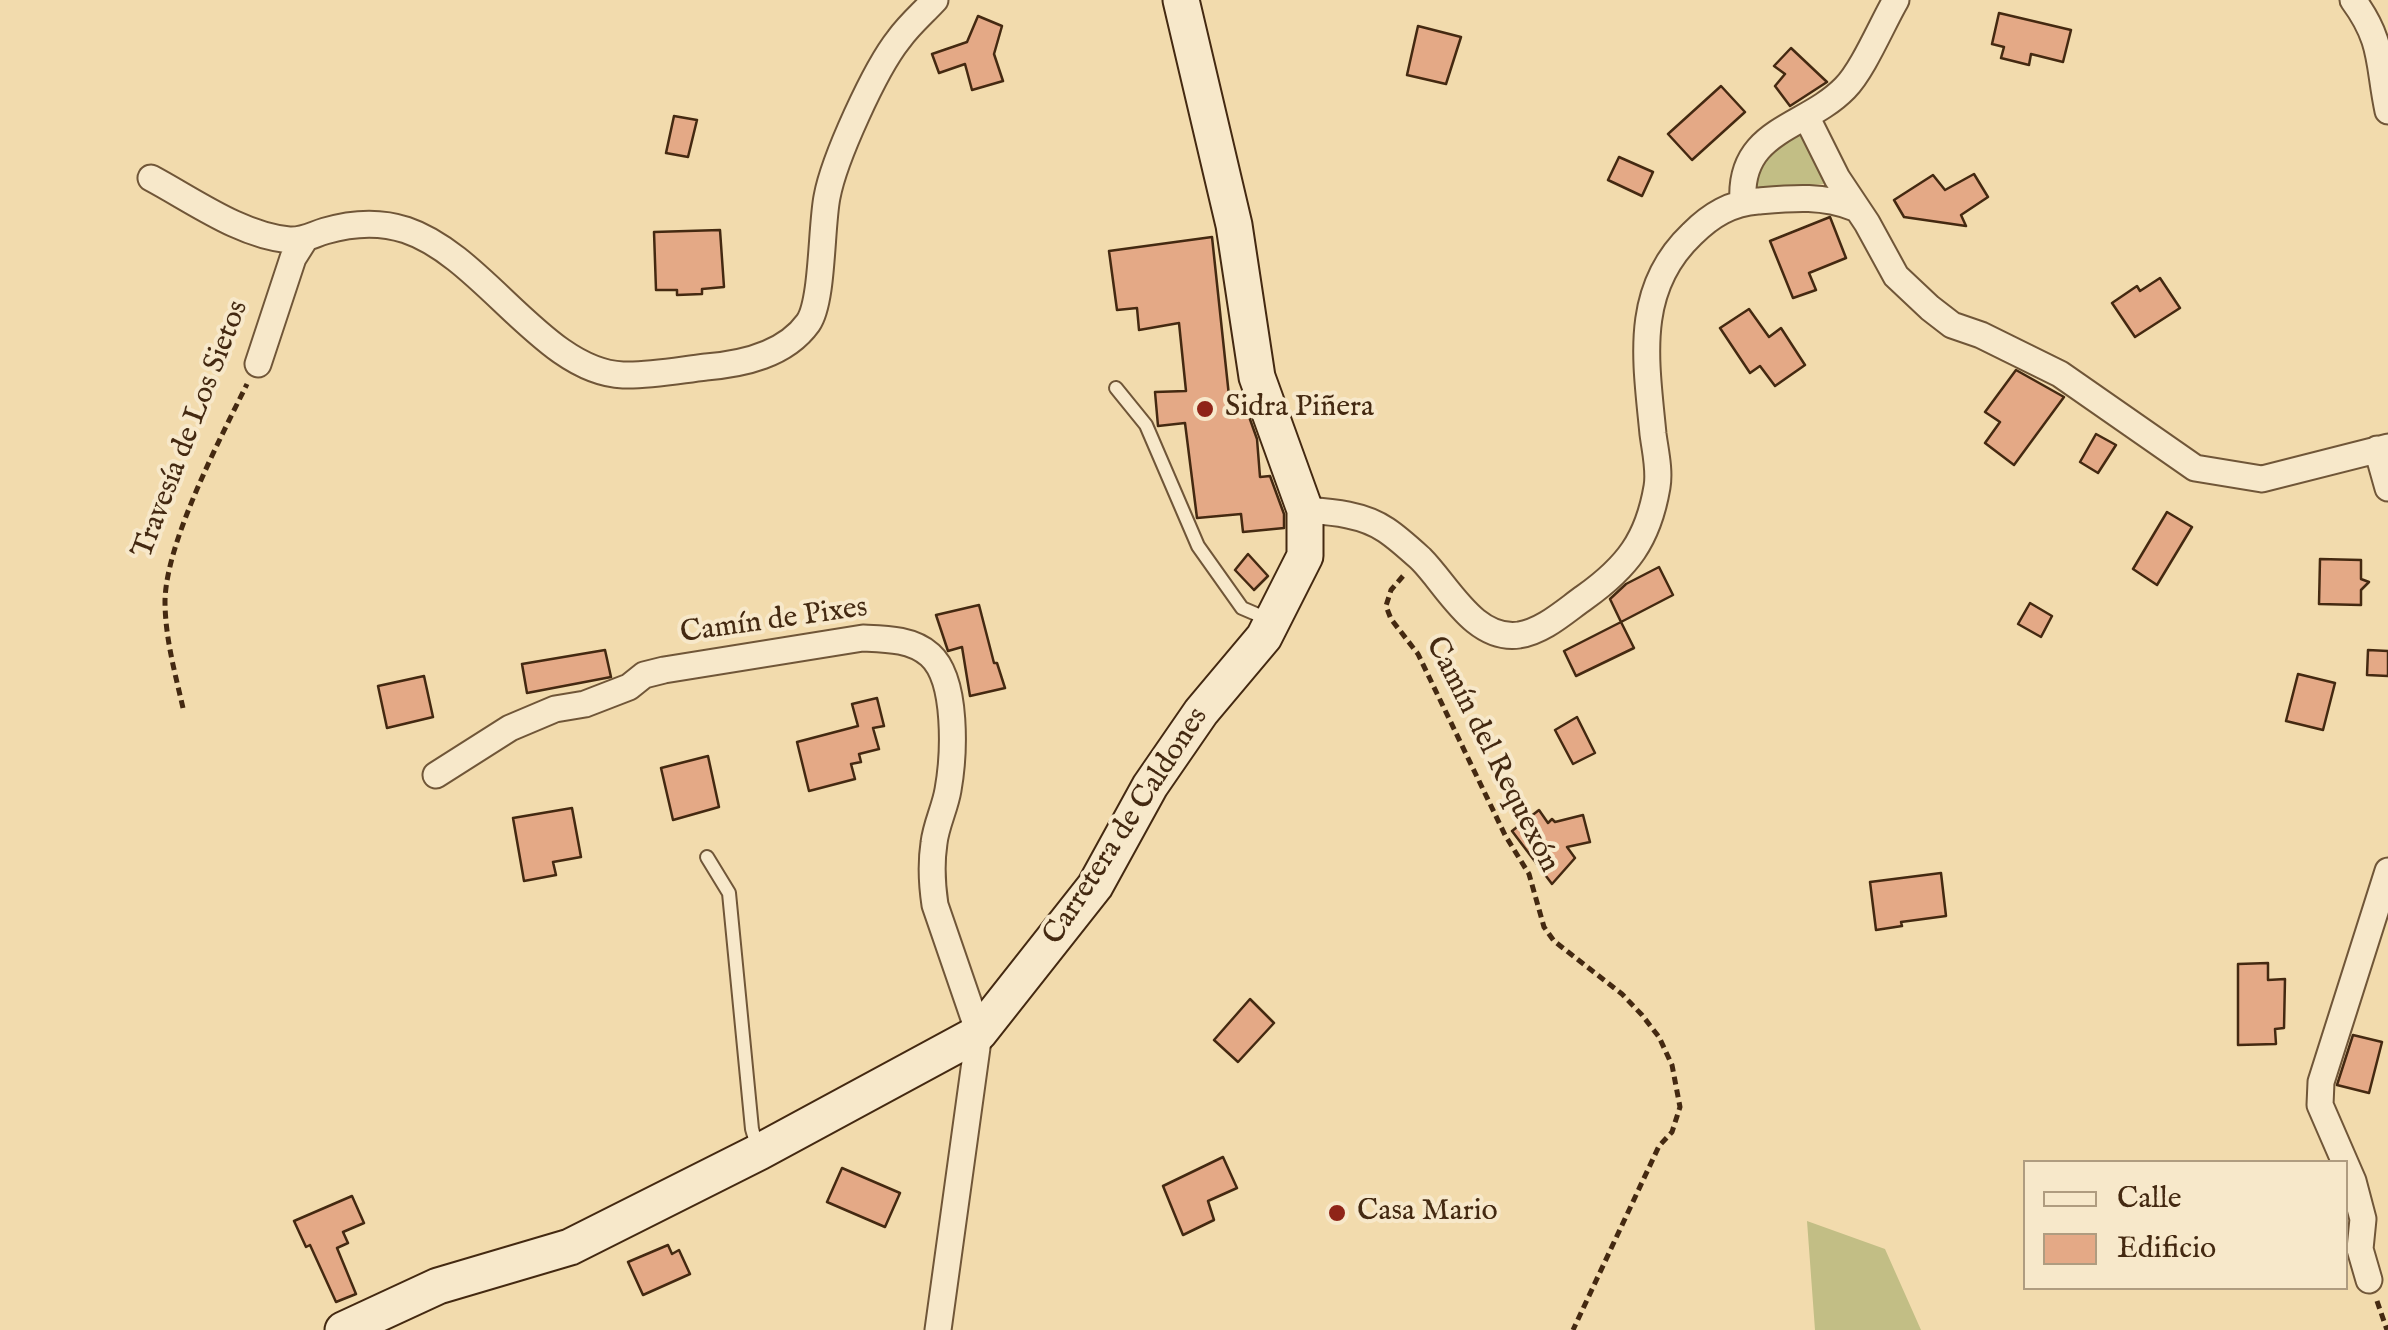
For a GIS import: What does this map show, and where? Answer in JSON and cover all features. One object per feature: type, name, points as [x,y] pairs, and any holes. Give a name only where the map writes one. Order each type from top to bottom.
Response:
[{"type":"street","points":[[151,178],[240,227],[288,240],[305,240],[319,232],[378,223],[418,234],[476,274],[580,364],[624,375],[728,365],[780,348],[810,320],[833,171],[882,63],[898,39],[935,0]]},
{"type":"street","name":"Carretera de Caldones","points":[[342,1330],[438,1286],[570,1247],[759,1152],[980,1033],[1094,886],[1150,786],[1201,712],[1264,637],[1305,556],[1305,510],[1257,376],[1234,225],[1181,0]]},
{"type":"street","points":[[1742,202],[1741,182],[1753,154],[1785,126],[1821,108],[1848,86],[1896,0]]},
{"type":"street","points":[[2352,0],[2370,24],[2379,46],[2388,111]]},
{"type":"street","points":[[1806,116],[1896,276],[1952,324],[2060,374],[2195,468],[2262,479],[2382,448],[2388,488]]},
{"type":"street","points":[[1305,510],[1342,513],[1383,528],[1422,560],[1467,614],[1496,631],[1517,635],[1544,627],[1614,576],[1640,544],[1658,484],[1646,356],[1650,307],[1672,252],[1702,224],[1742,202],[1831,198],[1855,208]]},
{"type":"street","name":"Travesía de Los Sietos","points":[[258,364],[293,258],[305,240]]},
{"type":"street","name":"Camín de Pixes","points":[[436,775],[510,728],[555,709],[586,704],[628,687],[644,675],[863,638],[895,640],[918,647],[932,657],[945,677],[950,701],[949,786],[934,840],[935,905],[980,1033]]},
{"type":"street","points":[[2344,1160],[2320,1105],[2320,1082],[2388,871]]},
{"type":"street","points":[[938,1330],[980,1033]]},
{"type":"street","points":[[2348,1169],[2363,1219],[2360,1249],[2369,1280]]},
{"type":"lane","points":[[1116,388],[1146,425],[1198,546],[1242,608],[1272,621]]},
{"type":"lane","points":[[707,857],[729,893],[752,1129],[759,1152]]},
{"type":"path","name":"Travesía de Los Sietos","points":[[182,708],[167,635],[165,598],[172,554],[227,425],[258,364]]},
{"type":"path","name":"Camín del Requexón","points":[[1422,560],[1391,590],[1386,606],[1418,654],[1505,835],[1529,874],[1544,927],[1642,1015],[1659,1037],[1672,1065],[1679,1095],[1677,1121],[1660,1146],[1573,1330]]},
{"type":"shaded area","points":[[1805,128],[1833,183],[1749,191],[1763,157]]},
{"type":"shaded area","points":[[1807,1221],[1885,1249],[1921,1330],[1815,1330]]},
{"type":"building","points":[[1999,13],[2071,30],[2063,62],[2031,54],[2029,65],[2001,58],[2004,47],[1992,44]]},
{"type":"building","points":[[978,16],[1002,26],[994,54],[1003,81],[972,90],[965,64],[939,73],[932,54],[967,42]]},
{"type":"building","points":[[1418,26],[1461,37],[1446,84],[1407,75]]},
{"type":"building","points":[[1791,48],[1827,82],[1790,106],[1775,86],[1785,74],[1774,66]]},
{"type":"building","points":[[1721,86],[1745,112],[1692,160],[1668,134]]},
{"type":"building","points":[[674,116],[697,120],[688,157],[666,153]]},
{"type":"building","points":[[1619,157],[1653,172],[1642,196],[1608,180]]},
{"type":"building","points":[[1974,174],[1988,197],[1961,215],[1966,226],[1904,217],[1894,200],[1933,175],[1945,190]]},
{"type":"building","points":[[1830,217],[1846,258],[1809,273],[1816,290],[1793,298],[1770,241]]},
{"type":"building","points":[[720,230],[724,287],[702,289],[702,294],[677,295],[677,290],[656,290],[654,232]]},
{"type":"building","name":"Sidra Piñera","points":[[1212,237],[1229,396],[1241,394],[1257,439],[1260,477],[1270,476],[1284,514],[1284,528],[1243,532],[1241,514],[1197,518],[1185,423],[1158,426],[1155,392],[1186,391],[1179,323],[1139,330],[1137,308],[1117,310],[1109,251]]},
{"type":"building","points":[[2160,278],[2180,308],[2135,337],[2112,303],[2137,286],[2140,291]]},
{"type":"building","points":[[1749,309],[1769,337],[1781,328],[1805,365],[1775,386],[1760,366],[1750,373],[1720,328]]},
{"type":"building","points":[[2016,370],[2064,397],[2014,465],[1985,443],[2000,422],[1985,412]]},
{"type":"building","points":[[2096,434],[2116,445],[2098,473],[2080,462]]},
{"type":"building","points":[[2167,512],[2192,527],[2157,585],[2133,569]]},
{"type":"building","points":[[1248,554],[1268,576],[1254,590],[1235,570]]},
{"type":"building","points":[[2320,559],[2361,560],[2361,579],[2369,582],[2361,590],[2361,605],[2319,604]]},
{"type":"building","points":[[1659,567],[1673,595],[1621,622],[1610,599],[1626,584]]},
{"type":"building","points":[[2030,603],[2052,616],[2041,637],[2018,624]]},
{"type":"building","points":[[979,605],[994,663],[1005,688],[970,696],[962,647],[948,651],[936,615]]},
{"type":"building","points":[[1621,622],[1634,648],[1576,676],[1564,651]]},
{"type":"building","points":[[605,650],[611,677],[527,693],[522,664]]},
{"type":"building","points":[[2368,650],[2388,651],[2388,676],[2367,675]]},
{"type":"building","points":[[2298,674],[2335,683],[2323,730],[2286,721]]},
{"type":"building","points":[[424,676],[433,717],[387,728],[378,686]]},
{"type":"building","points":[[877,698],[884,726],[873,728],[879,749],[859,754],[861,762],[851,764],[855,779],[809,791],[797,742],[858,726],[852,704]]},
{"type":"building","points":[[1577,717],[1595,753],[1573,764],[1555,730]]},
{"type":"building","points":[[708,756],[719,807],[673,820],[661,768]]},
{"type":"building","points":[[572,808],[581,857],[553,862],[556,875],[524,881],[513,818]]},
{"type":"building","points":[[1539,810],[1548,823],[1552,819],[1555,822],[1583,815],[1590,842],[1567,847],[1575,858],[1552,884],[1512,831]]},
{"type":"building","points":[[1941,873],[1946,916],[1876,930],[1870,882]]},
{"type":"building","points":[[2268,963],[2268,980],[2285,979],[2284,1028],[2275,1029],[2276,1044],[2238,1045],[2238,964]]},
{"type":"building","points":[[1250,999],[1274,1023],[1238,1062],[1214,1040]]},
{"type":"building","points":[[2353,1035],[2382,1042],[2369,1093],[2337,1085]]},
{"type":"building","points":[[1223,1157],[1237,1188],[1208,1201],[1214,1220],[1183,1235],[1163,1186]]},
{"type":"building","points":[[842,1168],[900,1193],[885,1227],[827,1202]]},
{"type":"building","points":[[352,1196],[364,1223],[343,1232],[348,1243],[337,1248],[356,1294],[336,1302],[310,1245],[306,1247],[294,1221]]},
{"type":"building","points":[[668,1245],[672,1254],[679,1250],[690,1274],[643,1295],[628,1262]]},
{"type":"place","name":"Sidra Piñera","points":[[1205,409]]},
{"type":"place","name":"Casa Mario","points":[[1337,1213]]}]
